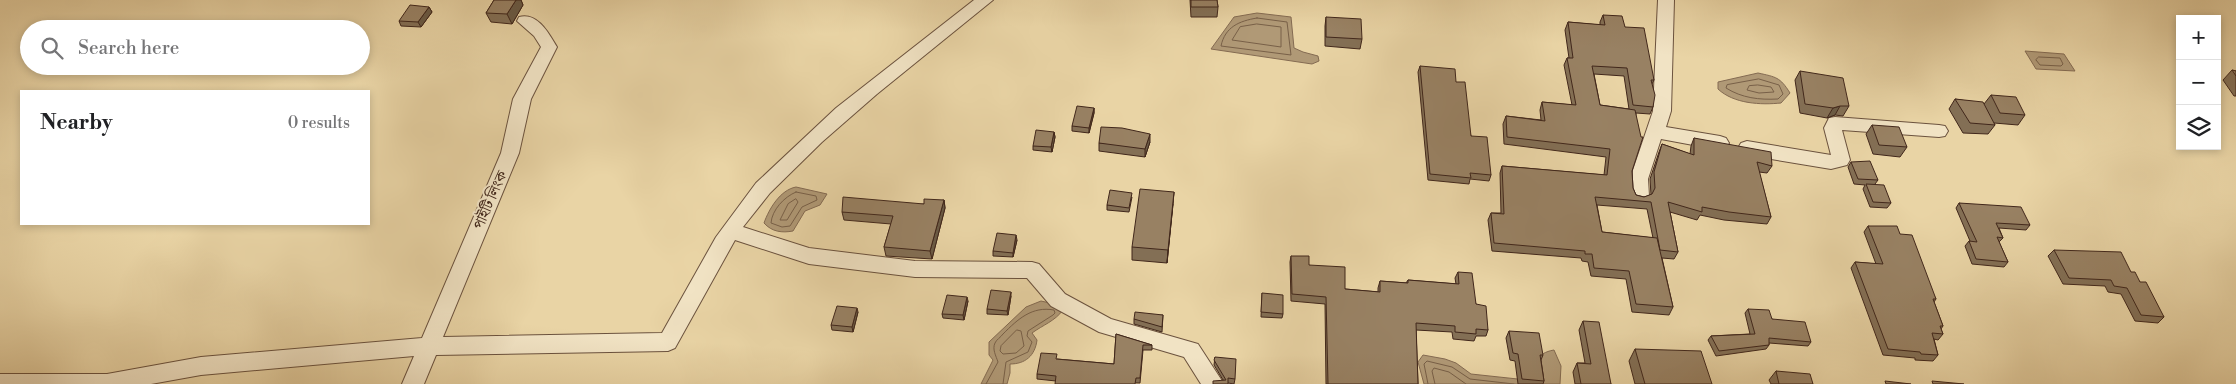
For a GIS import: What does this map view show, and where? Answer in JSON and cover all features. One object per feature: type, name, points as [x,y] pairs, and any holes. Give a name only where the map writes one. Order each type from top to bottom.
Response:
[{"type":"street","points":[[0,383],[108,383],[201,366],[427,346],[668,342],[730,231],[763,189],[849,107],[985,0]]},
{"type":"street","points":[[1640,196],[1639,179],[1657,132],[1662,111],[1666,0]]},
{"type":"street","name":"পাইটি লিংক","points":[[413,384],[427,346],[510,153],[522,99],[548,47],[540,32],[525,22]]},
{"type":"street","points":[[1657,132],[1831,162],[1841,160],[1833,128],[1835,123],[1939,131]]},
{"type":"street","points":[[730,231],[818,258],[915,269],[1032,270],[1058,300],[1106,326],[1191,350],[1214,384]]},
{"type":"water","points":[[1257,13],[1291,17],[1294,48],[1318,56],[1319,61],[1312,64],[1211,49],[1234,17]]},
{"type":"water","points":[[2025,51],[2064,54],[2075,71],[2036,69]]},
{"type":"water","points":[[1758,73],[1777,78],[1790,93],[1781,103],[1765,104],[1740,101],[1724,94],[1718,89],[1718,82]]},
{"type":"water","points":[[796,187],[827,194],[820,205],[805,211],[793,231],[781,232],[770,228],[764,223],[772,206],[785,192]]},
{"type":"water","points":[[1041,301],[1054,304],[1063,310],[1053,320],[1032,333],[1037,340],[1032,355],[1025,361],[1010,364],[1007,384],[981,384],[993,360],[989,355],[989,342],[1026,307]]},
{"type":"water","points":[[1554,350],[1561,366],[1560,384],[1424,384],[1418,362],[1423,355],[1456,363],[1471,374],[1527,380],[1536,360],[1548,351]]},
{"type":"building","points":[[494,0],[516,0],[507,14],[486,13]]},
{"type":"building","points":[[1191,0],[1217,0],[1218,7],[1191,7]]},
{"type":"building","points":[[410,5],[429,7],[418,22],[399,21]]},
{"type":"building","points":[[1603,15],[1622,16],[1625,27],[1644,28],[1654,80],[1651,80],[1655,95],[1653,107],[1633,105],[1627,68],[1592,66],[1600,105],[1635,110],[1641,137],[1643,137],[1632,171],[1633,188],[1636,195],[1644,197],[1652,194],[1655,188],[1654,172],[1662,144],[1694,155],[1694,138],[1771,152],[1772,166],[1757,162],[1771,217],[1702,207],[1702,212],[1668,202],[1678,252],[1660,250],[1651,202],[1595,197],[1602,232],[1657,238],[1673,307],[1636,304],[1629,271],[1594,268],[1592,254],[1585,254],[1585,251],[1494,243],[1491,213],[1504,214],[1502,166],[1607,175],[1610,149],[1507,137],[1506,116],[1545,121],[1542,102],[1576,105],[1567,58],[1573,58],[1568,22],[1605,25]]},
{"type":"building","points":[[1326,17],[1361,19],[1362,39],[1326,37]]},
{"type":"building","points":[[1420,66],[1455,69],[1456,82],[1465,82],[1471,136],[1487,137],[1491,175],[1470,173],[1471,178],[1430,174]]},
{"type":"building","points":[[1800,71],[1843,78],[1849,106],[1833,108],[1805,104]]},
{"type":"building","points":[[1991,95],[2016,97],[2025,115],[2000,113]]},
{"type":"building","points":[[1955,99],[1983,102],[1995,125],[1970,123]]},
{"type":"building","points":[[1077,106],[1094,108],[1089,128],[1072,126]]},
{"type":"building","points":[[1872,125],[1899,127],[1907,147],[1879,145]]},
{"type":"building","points":[[1101,127],[1122,128],[1150,134],[1145,149],[1099,143]]},
{"type":"building","points":[[1036,130],[1054,132],[1051,147],[1033,146]]},
{"type":"building","points":[[1870,161],[1878,180],[1858,179],[1851,162]]},
{"type":"building","points":[[1866,184],[1884,185],[1891,203],[1873,202]]},
{"type":"building","points":[[1140,189],[1174,192],[1168,250],[1132,247]]},
{"type":"building","points":[[1110,190],[1132,193],[1129,208],[1107,205]]},
{"type":"building","points":[[843,197],[924,204],[924,199],[944,200],[930,251],[884,247],[893,216],[842,212]]},
{"type":"building","points":[[1959,203],[2021,207],[2030,225],[1996,223],[2003,238],[1997,237],[2008,262],[1976,259],[1969,241],[1977,242]]},
{"type":"building","points":[[1868,226],[1897,226],[1900,234],[1912,235],[1936,299],[1933,299],[1943,326],[1940,326],[1943,334],[1932,333],[1938,355],[1888,349],[1855,262],[1883,264]]},
{"type":"building","points":[[997,233],[1016,235],[1013,253],[993,251]]},
{"type":"building","points":[[2054,250],[2121,252],[2131,272],[2135,272],[2140,282],[2146,282],[2164,317],[2141,315],[2127,288],[2114,286],[2111,280],[2069,278]]},
{"type":"building","points":[[1291,256],[1309,256],[1309,265],[1345,267],[1345,289],[1380,292],[1380,281],[1408,283],[1408,280],[1459,284],[1458,272],[1472,273],[1476,304],[1486,306],[1488,330],[1476,329],[1476,334],[1455,332],[1455,326],[1416,323],[1418,384],[1328,384],[1326,297],[1292,294]]},
{"type":"building","points":[[991,290],[1011,292],[1007,311],[987,309]]},
{"type":"building","points":[[1262,293],[1283,295],[1283,314],[1261,312]]},
{"type":"building","points":[[947,295],[967,297],[963,315],[942,314]]},
{"type":"building","points":[[837,306],[857,308],[852,327],[831,325]]},
{"type":"building","points":[[1748,309],[1769,310],[1772,319],[1805,322],[1811,342],[1769,338],[1769,345],[1719,351],[1711,336],[1755,334]]},
{"type":"building","points":[[1135,312],[1163,315],[1162,327],[1134,319]]},
{"type":"building","points":[[1583,321],[1599,322],[1611,384],[1581,384],[1577,363],[1591,364]]},
{"type":"building","points":[[1509,331],[1539,333],[1543,355],[1540,355],[1544,381],[1522,379],[1518,354],[1513,353]]},
{"type":"building","points":[[1116,334],[1152,345],[1143,345],[1140,378],[1136,378],[1135,384],[1055,384],[1056,376],[1037,374],[1041,353],[1057,354],[1056,359],[1114,364]]},
{"type":"building","points":[[1635,349],[1701,351],[1712,384],[1645,384]]},
{"type":"building","points":[[1215,357],[1236,359],[1235,379],[1228,378],[1228,384],[1213,384],[1213,381],[1226,380],[1214,360]]},
{"type":"building","points":[[1776,371],[1810,374],[1813,384],[1779,384]]},
{"type":"building","points":[[1885,381],[1911,384],[1886,384]]},
{"type":"building","points":[[1932,381],[1964,384],[1933,384]]}]
